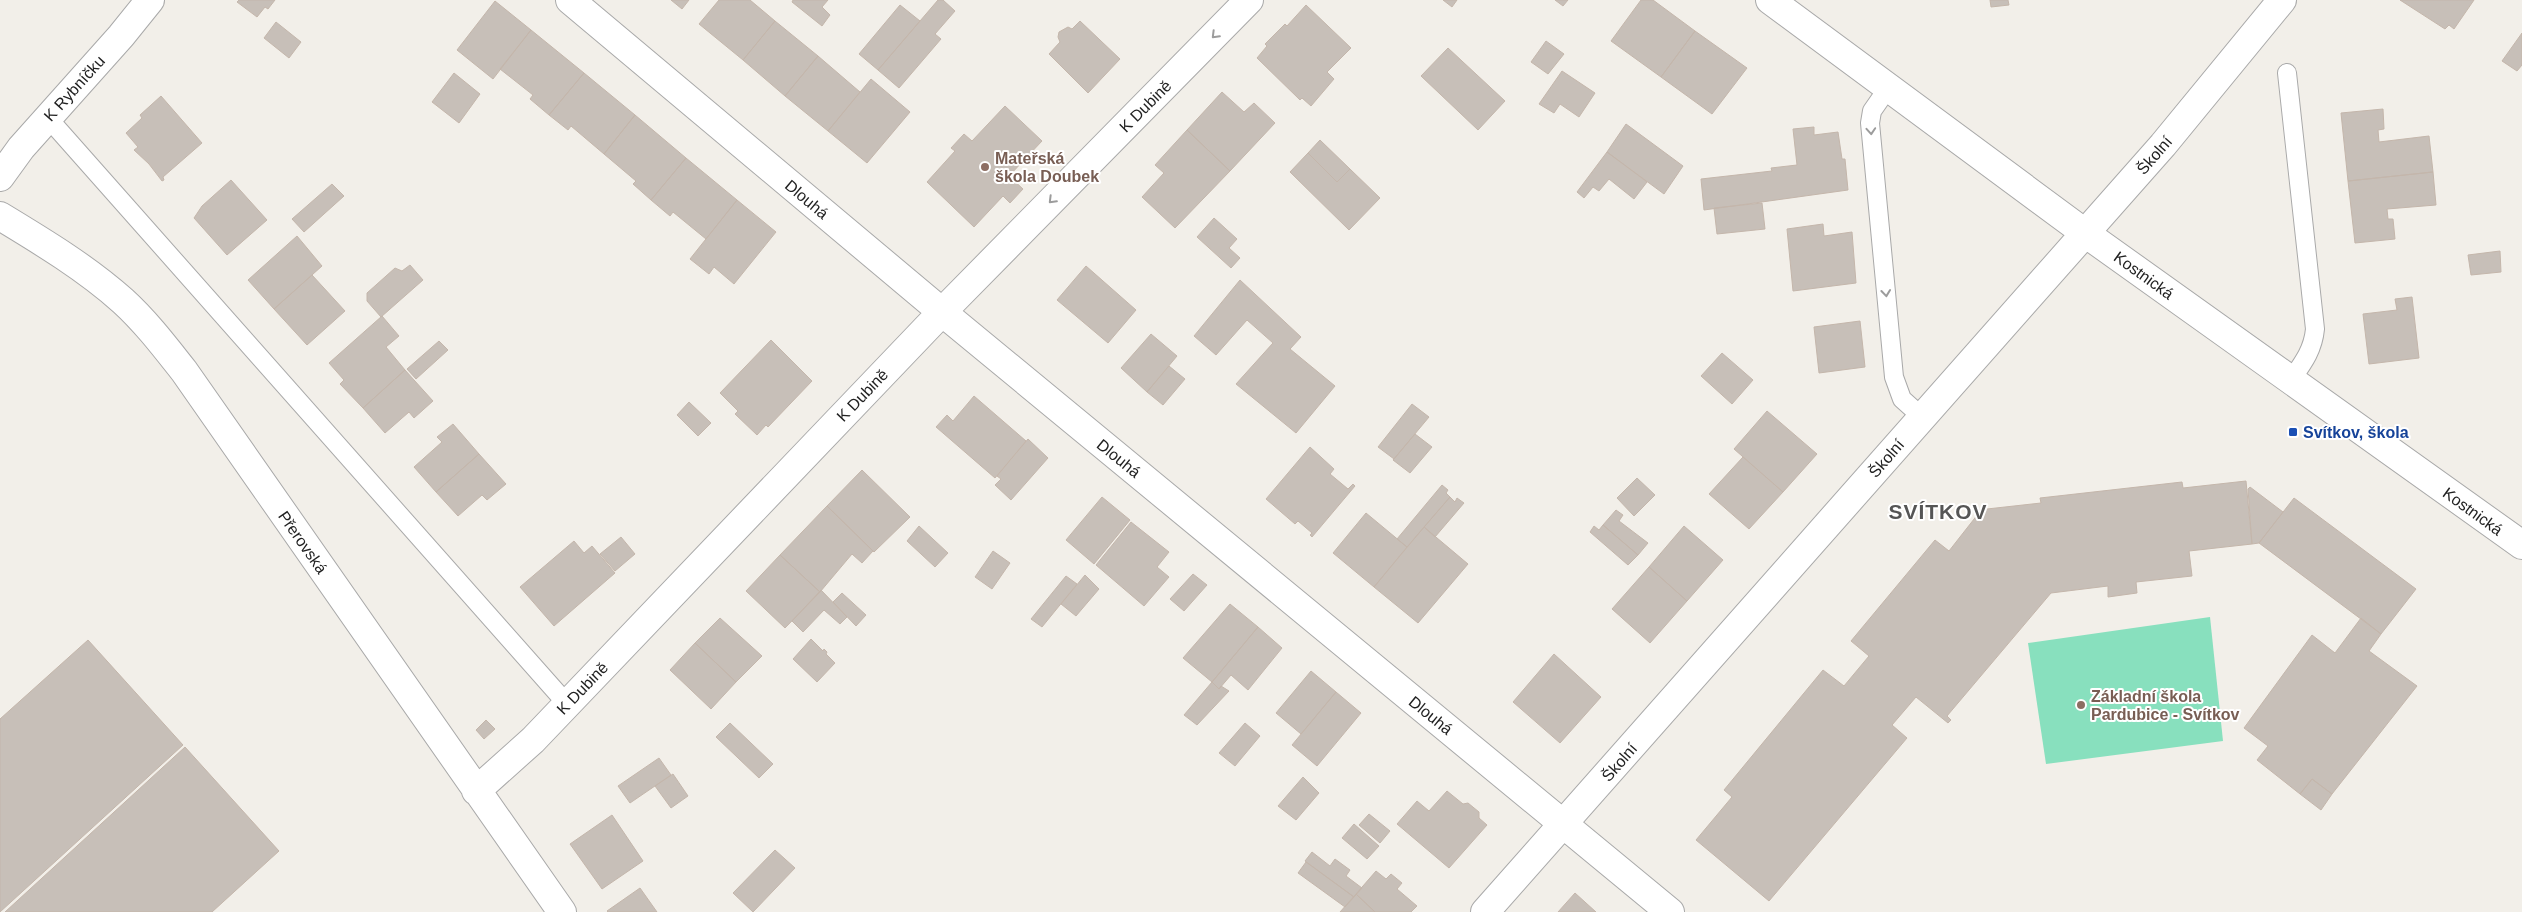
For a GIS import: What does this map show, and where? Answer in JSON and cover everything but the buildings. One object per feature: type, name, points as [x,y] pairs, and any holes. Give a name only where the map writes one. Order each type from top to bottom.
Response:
[{"type":"street","name":"K Rybníčku","points":[[0,178],[48,118],[150,0]]},
{"type":"street","name":"Dlouhá","points":[[570,0],[942,312],[1670,912]]},
{"type":"street","name":"K Dubině","points":[[476,791],[517,756],[942,312],[1249,0]]},
{"type":"street","name":"Kostnická","points":[[1770,0],[2084,233],[2522,545]]},
{"type":"street","name":"Školní","points":[[1485,912],[2163,145],[2282,0]]},
{"type":"street","name":"Přerovská","points":[[0,216],[63,254],[98,280],[125,303],[155,334],[184,371],[562,912]]},
{"type":"lane","points":[[2287,73],[2315,329],[2314,344],[2307,359],[2291,380]]},
{"type":"lane","points":[[1888,88],[1872,111],[1870,123],[1894,378],[1902,398],[1922,417]]},
{"type":"lane","points":[[48,118],[566,704]]},
{"type":"green space","points":[[2210,617],[2223,741],[2046,764],[2028,643]]},
{"type":"place","name":"Mateřská škola Doubek","points":[[985,167]]},
{"type":"place","name":"Svítkov, škola","points":[[2293,432]]},
{"type":"place","name":"Základní škola Pardubice - Svítkov","points":[[2081,705]]},
{"type":"district","name":"SVÍTKOV","points":[[1938,512]]}]
